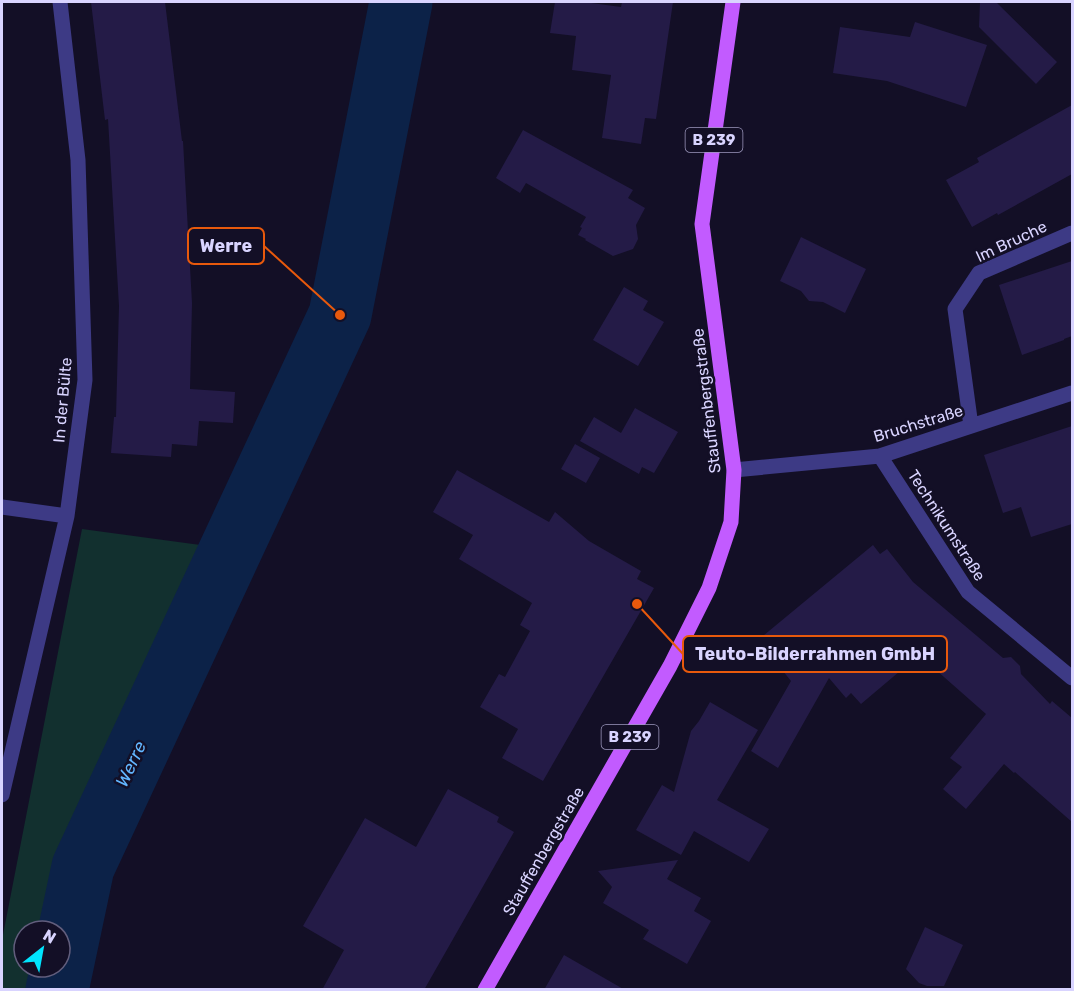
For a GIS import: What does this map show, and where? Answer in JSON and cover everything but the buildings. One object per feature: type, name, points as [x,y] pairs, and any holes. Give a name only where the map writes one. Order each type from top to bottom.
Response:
[{"type":"main road","name":"Stauffenbergstraße","points":[[485,990],[670,666],[709,588],[731,522],[734,470],[702,224],[733,2]]},
{"type":"street","name":"In der Bülte","points":[[2,795],[68,516],[85,380],[78,160],[60,2]]},
{"type":"street","name":"Im Bruche","points":[[971,426],[955,309],[979,273],[1072,233]]},
{"type":"street","name":"Bruchstraße","points":[[734,470],[880,456],[1072,393]]},
{"type":"street","name":"Technikumstraße","points":[[880,456],[968,592],[1072,678]]},
{"type":"street","points":[[2,507],[68,516]]},
{"type":"green space","points":[[82,529],[230,549],[86,866],[78,989],[2,989],[2,940]]},
{"type":"waterway","name":"Werre","points":[[57,990],[83,867],[340,315],[401,2]]},
{"type":"place","name":"Werre","points":[[340,315]]},
{"type":"place","name":"Teuto-Bilderrahmen GmbH","points":[[637,604]]}]
